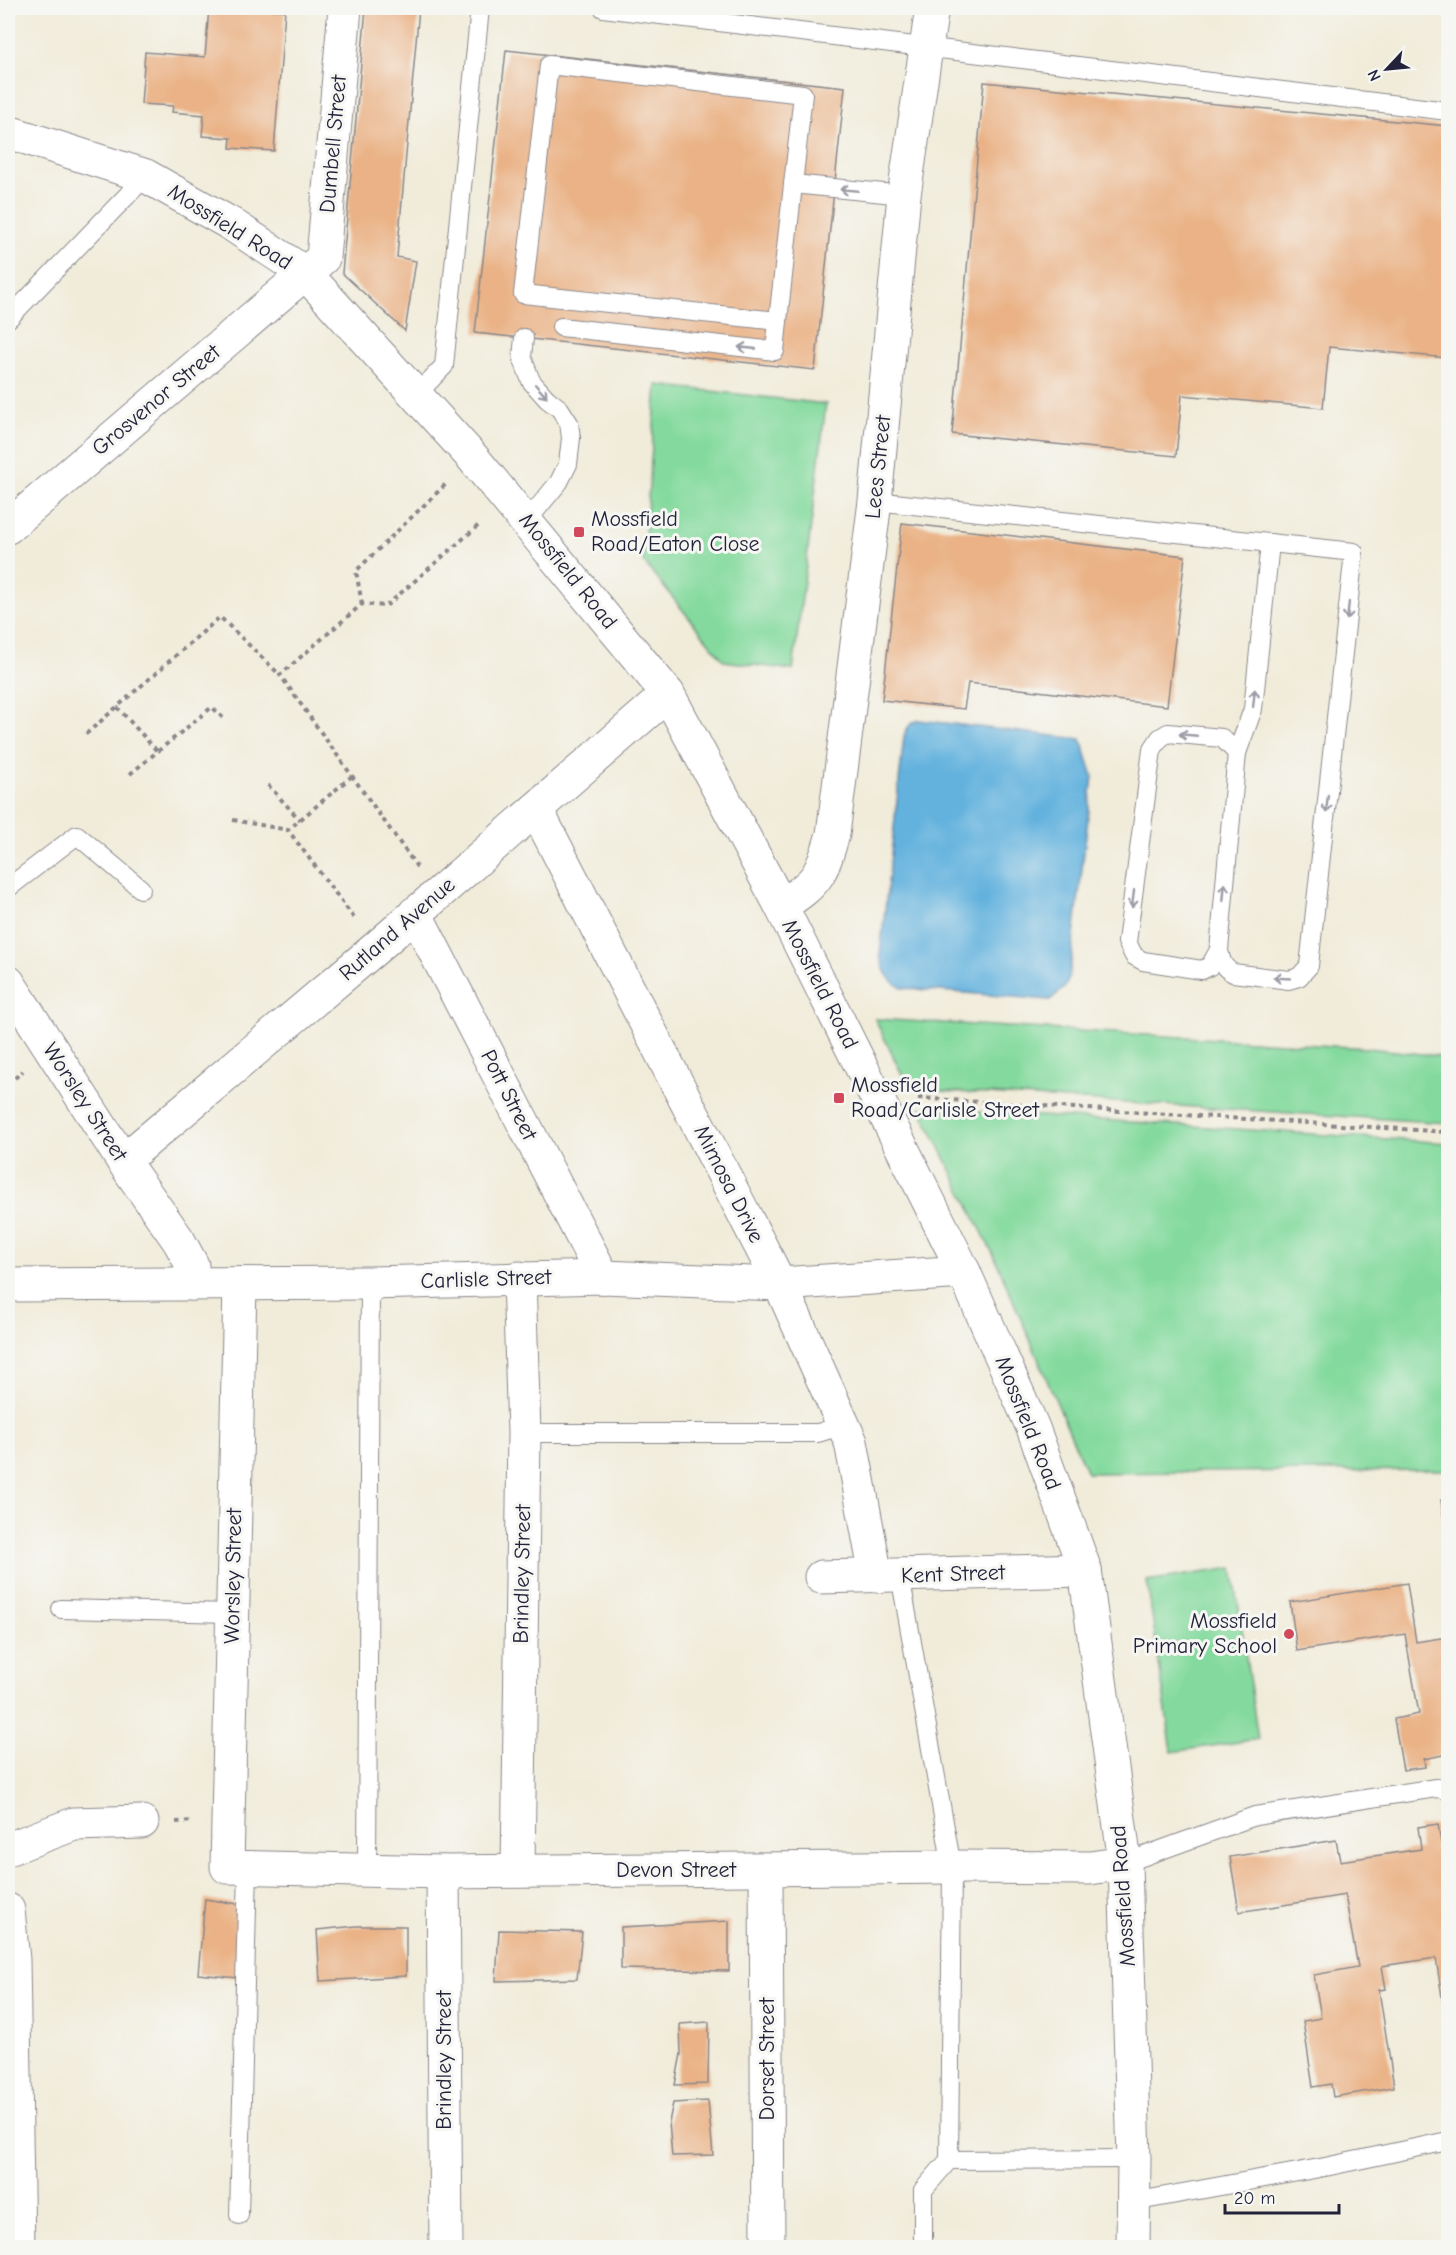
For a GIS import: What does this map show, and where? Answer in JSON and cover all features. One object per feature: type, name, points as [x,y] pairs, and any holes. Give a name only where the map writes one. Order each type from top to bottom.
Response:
[{"type":"street","name":"Dumbell Street","points":[[305,273],[323,258],[345,8]]},
{"type":"street","name":"Lees Street","points":[[781,906],[812,884],[824,864],[833,834],[875,501],[904,195],[932,8]]},
{"type":"street","name":"Mossfield Road","points":[[8,132],[146,176],[231,225],[305,273],[518,510],[668,694],[781,906],[964,1272],[1033,1428],[1085,1570],[1125,1863],[1134,2158],[1133,2247]]},
{"type":"street","name":"Grosvenor Street","points":[[8,527],[305,273]]},
{"type":"street","name":"Rutland Avenue","points":[[123,1161],[376,948],[668,694]]},
{"type":"street","name":"Mimosa Drive","points":[[536,808],[780,1284],[852,1442],[888,1576]]},
{"type":"street","name":"Pott Street","points":[[426,904],[603,1277]]},
{"type":"street","name":"Worsley Street","points":[[8,982],[123,1161],[179,1240],[192,1265],[192,1284]]},
{"type":"street","name":"Carlisle Street","points":[[8,1285],[370,1283],[603,1277],[780,1284],[964,1272]]},
{"type":"street","name":"Brindley Street","points":[[518,1870],[524,1433],[519,1278]]},
{"type":"street","name":"Worsley Street","points":[[237,1868],[227,1821],[240,1284]]},
{"type":"street","name":"Kent Street","points":[[821,1577],[1085,1570]]},
{"type":"street","points":[[8,1849],[74,1824],[142,1822]]},
{"type":"street","name":"Devon Street","points":[[237,1868],[443,1872],[952,1867],[1090,1868],[1125,1863]]},
{"type":"street","name":"Dorset Street","points":[[766,1870],[768,2247]]},
{"type":"street","name":"Brindley Street","points":[[443,1872],[446,2247]]},
{"type":"street","points":[[8,1910],[18,2247]]},
{"type":"lane","points":[[416,395],[444,366],[480,8]]},
{"type":"lane","points":[[603,8],[1449,111]]},
{"type":"lane","points":[[561,327],[775,351],[803,94],[549,65],[523,294],[778,321]]},
{"type":"lane","points":[[8,319],[146,176]]},
{"type":"lane","points":[[793,184],[904,195]]},
{"type":"lane","points":[[518,510],[560,482],[568,464],[571,438],[569,423],[560,409],[547,399],[531,381],[522,357],[524,338]]},
{"type":"lane","points":[[875,501],[1270,543],[1354,552],[1310,966],[1299,977],[1289,980],[1233,973],[1221,962],[1219,950],[1237,753],[1253,709],[1270,543]]},
{"type":"lane","points":[[1219,950],[1210,966],[1202,969],[1143,961],[1134,956],[1127,942],[1152,750],[1160,738],[1168,733],[1222,738],[1237,753]]},
{"type":"lane","points":[[8,888],[77,835],[141,889]]},
{"type":"lane","points":[[367,1871],[370,1283]]},
{"type":"lane","points":[[524,1433],[818,1433],[844,1425]]},
{"type":"lane","points":[[888,1576],[952,1867],[949,2160],[923,2190],[923,2247]]},
{"type":"lane","points":[[61,1609],[232,1613]]},
{"type":"lane","points":[[1125,1863],[1255,1816],[1436,1788],[1449,1790]]},
{"type":"lane","points":[[237,1868],[239,2215]]},
{"type":"lane","points":[[1133,2202],[1325,2167],[1449,2141]]},
{"type":"lane","points":[[949,2160],[1134,2158]]},
{"type":"path","points":[[362,604],[356,571],[473,458]]},
{"type":"path","points":[[280,675],[362,604],[386,606],[518,510]]},
{"type":"path","points":[[86,734],[220,617],[280,675],[352,776],[426,904]]},
{"type":"path","points":[[117,707],[157,751]]},
{"type":"path","points":[[130,774],[212,707],[225,720]]},
{"type":"path","points":[[288,830],[352,776]]},
{"type":"path","points":[[268,785],[300,820]]},
{"type":"path","points":[[233,820],[288,830],[376,948]]},
{"type":"path","points":[[883,1108],[913,1098],[1449,1132]]},
{"type":"path","points":[[142,1822],[227,1821]]},
{"type":"green space","points":[[657,385],[826,404],[793,670],[724,661],[643,561]]},
{"type":"green space","points":[[875,1019],[1368,1048],[1448,1057],[1448,1123],[909,1089]]},
{"type":"green space","points":[[920,1108],[1448,1143],[1448,1470],[1087,1473],[995,1258]]},
{"type":"green space","points":[[1233,1568],[1258,1739],[1172,1752],[1147,1581]]},
{"type":"water","points":[[919,720],[1081,739],[1093,776],[1069,978],[1065,987],[1050,1000],[903,988],[890,979],[885,970],[880,955],[904,736],[909,726]]},
{"type":"building","points":[[209,8],[285,10],[274,151],[230,148],[231,138],[202,136],[204,115],[172,112],[173,106],[141,104],[145,52],[205,57]]},
{"type":"building","points":[[366,8],[419,8],[397,257],[416,261],[405,331],[342,273]]},
{"type":"building","points":[[506,50],[845,87],[815,370],[475,333]]},
{"type":"building","points":[[984,82],[1448,126],[1448,358],[1329,347],[1323,408],[1182,395],[1176,456],[952,434]]},
{"type":"building","points":[[902,523],[1185,556],[1167,706],[968,683],[964,709],[882,700]]},
{"type":"building","points":[[1448,1499],[1448,1539],[1447,1539],[1441,1500]]},
{"type":"building","points":[[1407,1583],[1416,1642],[1448,1637],[1448,1754],[1424,1759],[1425,1767],[1403,1770],[1394,1719],[1419,1714],[1405,1634],[1297,1651],[1290,1602]]},
{"type":"building","points":[[1438,1824],[1441,1843],[1448,1842],[1448,2010],[1444,2010],[1436,1958],[1382,1966],[1386,1989],[1379,1990],[1394,2087],[1333,2097],[1331,2084],[1313,2087],[1303,2021],[1321,2018],[1314,1975],[1358,1967],[1345,1895],[1239,1912],[1230,1857],[1336,1840],[1340,1861],[1421,1849],[1418,1827]]},
{"type":"building","points":[[205,1899],[244,1905],[248,1979],[198,1974]]},
{"type":"building","points":[[729,1921],[729,1971],[621,1969],[621,1927]]},
{"type":"building","points":[[357,1926],[406,1926],[406,1976],[320,1981],[317,1930]]},
{"type":"building","points":[[499,1930],[582,1932],[577,1979],[496,1981]]},
{"type":"building","points":[[709,2022],[708,2084],[675,2085],[681,2054],[680,2024]]},
{"type":"building","points":[[708,2101],[713,2155],[672,2156],[669,2122],[673,2103]]},
{"type":"place","name":"Mossfield Road/Eaton Close","points":[[579,532]]},
{"type":"place","name":"Mossfield Road/Carlisle Street","points":[[839,1098]]},
{"type":"place","name":"Mossfield Primary School","points":[[1289,1634]]}]
